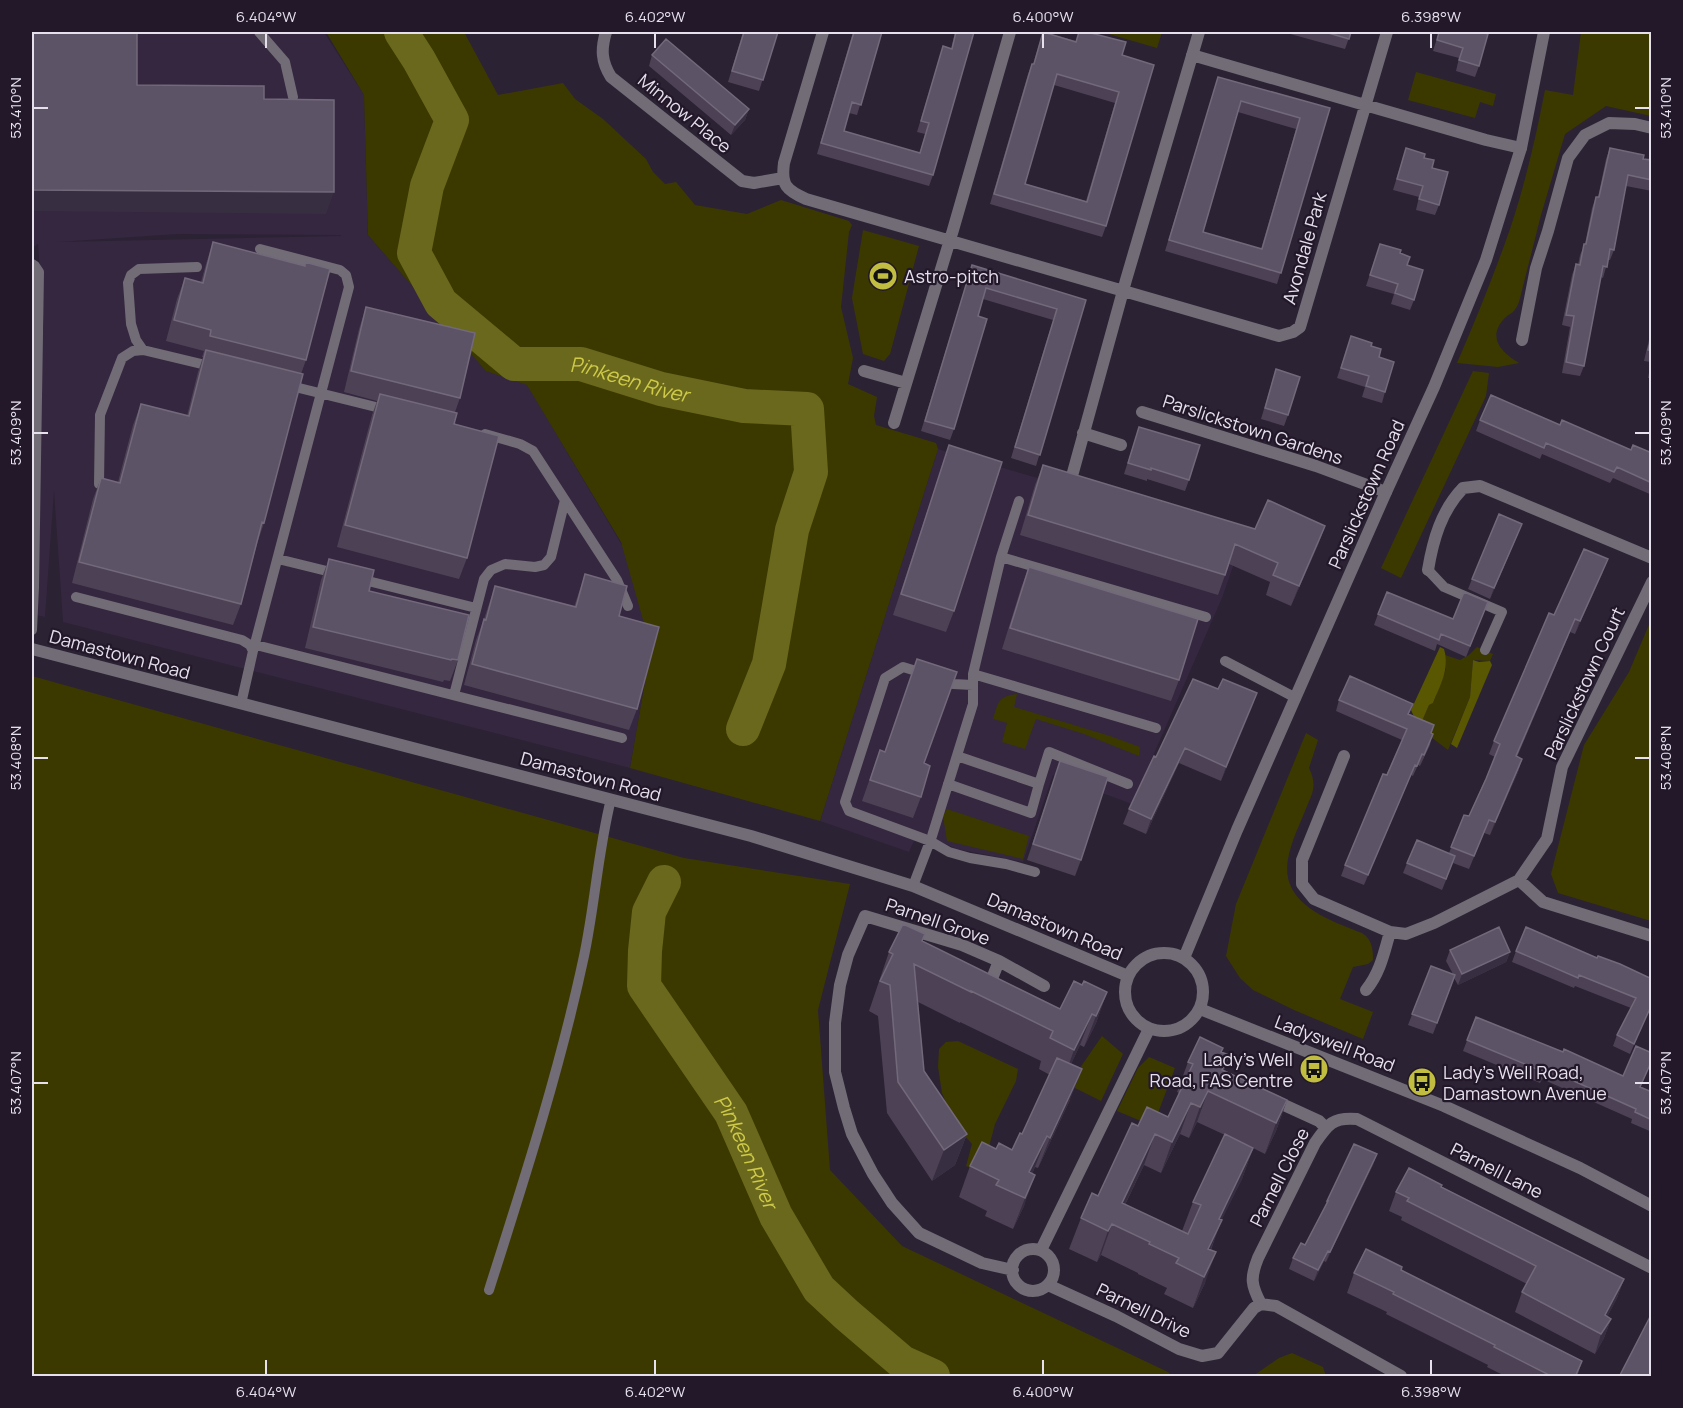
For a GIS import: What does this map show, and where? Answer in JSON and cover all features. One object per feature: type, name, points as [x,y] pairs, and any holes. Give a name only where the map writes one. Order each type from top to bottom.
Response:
[{"type":"street","name":"Minnow Place","points":[[606,32],[602,45],[602,56],[604,67],[611,77],[742,181],[754,183],[783,178]]},
{"type":"street","points":[[783,178],[784,163],[823,32]]},
{"type":"street","points":[[894,423],[1010,32]]},
{"type":"street","points":[[1072,476],[1198,32]]},
{"type":"street","name":"Avondale Park","points":[[783,178],[788,189],[806,199],[1279,336],[1293,332],[1300,327],[1387,32]]},
{"type":"street","name":"Parslickstown Road","points":[[1184,958],[1238,830],[1434,387],[1486,260],[1521,148],[1544,32]]},
{"type":"street","points":[[1192,55],[1486,140],[1521,148]]},
{"type":"street","points":[[1522,340],[1536,268],[1568,158],[1585,135],[1609,123],[1635,124],[1652,128]]},
{"type":"street","points":[[864,370],[906,383]]},
{"type":"street","name":"Parslickstown Gardens","points":[[1142,412],[1316,466],[1386,492]]},
{"type":"street","points":[[1083,433],[1121,445]]},
{"type":"street","points":[[1428,570],[1433,541],[1451,501],[1463,488],[1480,486],[1652,558]]},
{"type":"street","name":"Parslickstown Court","points":[[1344,756],[1302,860],[1302,884],[1314,899],[1389,932],[1406,934],[1434,923],[1519,880],[1547,839],[1562,767],[1652,582]]},
{"type":"street","name":"Damastown Road","points":[[32,649],[751,836],[913,886],[1128,976]]},
{"type":"street","points":[[1519,880],[1543,902],[1652,936]]},
{"type":"street","name":"Parnell Grove","points":[[1012,1270],[982,1263],[918,1233],[892,1203],[873,1174],[852,1134],[835,1072],[835,1023],[840,985],[848,955],[866,916],[962,945],[1044,986]]},
{"type":"street","points":[[1366,990],[1375,980],[1380,968],[1389,932]]},
{"type":"street","points":[[1168,953],[1184,958],[1195,968],[1202,980],[1204,995],[1200,1009],[1191,1021],[1179,1029],[1164,1032],[1149,1029],[1136,1021],[1127,1007],[1124,992],[1128,976],[1137,963],[1152,955],[1168,953]]},
{"type":"street","points":[[987,992],[999,962]]},
{"type":"street","name":"Ladyswell Road","points":[[1200,1009],[1444,1106],[1580,1168],[1652,1206]]},
{"type":"street","points":[[1041,1250],[1149,1029]]},
{"type":"street","name":"Parnell Close","points":[[1256,1092],[1319,1121],[1325,1127],[1252,1272],[1252,1284],[1261,1304]]},
{"type":"street","name":"Parnell Lane","points":[[1325,1127],[1343,1118],[1357,1119],[1652,1268]]},
{"type":"street","points":[[1028,1249],[1041,1250],[1052,1259],[1054,1266],[1052,1279],[1048,1285],[1036,1290],[1022,1287],[1017,1283],[1012,1270],[1022,1252],[1028,1249]]},
{"type":"street","name":"Parnell Drive","points":[[1048,1285],[1179,1348],[1202,1356],[1218,1353],[1236,1332],[1248,1312],[1261,1304]]},
{"type":"street","points":[[1261,1304],[1276,1306],[1401,1377]]},
{"type":"lane","points":[[259,32],[285,62],[292,98]]},
{"type":"lane","points":[[241,704],[349,287],[346,275],[340,270],[260,249]]},
{"type":"lane","points":[[32,264],[39,272],[32,630]]},
{"type":"lane","points":[[143,350],[130,324],[128,283],[131,275],[139,269],[197,267]]},
{"type":"lane","points":[[99,484],[100,415],[122,358],[133,351],[143,350],[221,369]]},
{"type":"lane","points":[[277,383],[402,414]]},
{"type":"lane","points":[[471,431],[520,444],[533,451],[617,580],[628,606]]},
{"type":"lane","points":[[454,695],[484,579],[491,570],[505,564],[535,567],[544,565],[551,557],[565,500]]},
{"type":"lane","points":[[913,886],[930,842],[973,704],[973,680],[1001,557],[1019,501]]},
{"type":"lane","points":[[1001,557],[1206,616]]},
{"type":"lane","points":[[278,559],[476,608]]},
{"type":"lane","points":[[1428,570],[1444,587],[1502,612],[1485,650]]},
{"type":"lane","points":[[76,597],[242,640],[255,648],[622,738]]},
{"type":"lane","points":[[1225,661],[1296,698]]},
{"type":"lane","points":[[1035,872],[949,852],[930,842],[849,811],[844,802],[885,678],[903,667],[954,684],[973,680],[1156,728]]},
{"type":"lane","points":[[948,784],[1031,813],[1049,752],[1128,784]]},
{"type":"lane","points":[[957,756],[1039,784]]},
{"type":"lane","points":[[489,1290],[566,1031],[584,955],[603,830],[611,799]]},
{"type":"shaded area","points":[[32,32],[324,32],[364,95],[368,235],[486,370],[527,384],[629,557],[651,648],[630,768],[63,622],[54,491],[45,617],[32,614],[32,281],[44,332],[38,244],[32,248]],"holes":[[[178,234],[341,236],[58,242]]]},
{"type":"shaded area","points":[[326,32],[464,32],[498,95],[563,83],[575,99],[603,119],[646,159],[653,172],[665,184],[676,182],[695,205],[747,214],[781,200],[849,221],[852,225],[849,232],[841,307],[853,358],[848,384],[877,397],[874,416],[876,425],[936,443],[938,449],[820,821],[630,768],[651,648],[621,542],[527,385],[486,371],[368,235],[364,95]]},
{"type":"shaded area","points":[[1102,32],[1162,32],[1157,48]]},
{"type":"shaded area","points":[[1581,32],[1651,32],[1651,116],[1606,106],[1565,134],[1519,302],[1503,320],[1496,333],[1499,345],[1519,363],[1498,367],[1457,363],[1485,297],[1521,195],[1545,90],[1573,95]]},
{"type":"shaded area","points":[[1416,72],[1496,94],[1493,106],[1480,102],[1475,118],[1408,100]]},
{"type":"shaded area","name":"Astro-pitch","points":[[863,230],[919,246],[890,354],[884,361],[863,354],[852,298]]},
{"type":"shaded area","points":[[1473,371],[1489,373],[1486,396],[1401,578],[1381,568]]},
{"type":"shaded area","points":[[938,449],[1243,538],[1222,598],[1132,804],[1053,775],[1023,862],[957,849],[918,832],[909,852],[820,821]]},
{"type":"shaded area","points":[[1651,620],[1652,921],[1558,893],[1551,874],[1584,745],[1629,672]]},
{"type":"shaded area","points":[[1440,647],[1444,649],[1446,657],[1443,677],[1433,703],[1429,705],[1419,728],[1411,710]]},
{"type":"shaded area","points":[[1477,647],[1493,654],[1490,661],[1473,660],[1470,697],[1448,750],[1419,728],[1429,705],[1433,703],[1446,669],[1445,655],[1460,660]]},
{"type":"shaded area","points":[[1473,660],[1490,661],[1492,665],[1457,748],[1451,744],[1470,697]]},
{"type":"shaded area","points":[[32,676],[684,858],[850,884],[818,1010],[830,1170],[902,1246],[1168,1372],[1172,1376],[32,1376]]},
{"type":"shaded area","points":[[1017,694],[1014,707],[1140,747],[1139,756],[1084,734],[1036,719],[1025,749],[1002,742],[1007,723],[993,719],[1000,701],[1006,696]]},
{"type":"shaded area","points":[[1306,733],[1318,740],[1309,768],[1314,785],[1291,846],[1288,875],[1299,899],[1310,908],[1322,916],[1362,933],[1370,941],[1373,960],[1368,964],[1353,967],[1340,999],[1373,1012],[1363,1039],[1253,990],[1240,978],[1226,956],[1236,904]]},
{"type":"shaded area","points":[[947,809],[1029,836],[1023,859],[947,841],[943,816]]},
{"type":"shaded area","points":[[1102,1036],[1123,1054],[1101,1101],[1075,1088],[1073,1078]]},
{"type":"shaded area","points":[[958,1041],[1018,1069],[1016,1081],[995,1124],[990,1143],[991,1159],[986,1173],[966,1166],[972,1144],[956,1126],[942,1093],[938,1067],[939,1049],[946,1042]]},
{"type":"shaded area","points":[[1149,1057],[1175,1068],[1153,1126],[1117,1111],[1138,1068]]},
{"type":"shaded area","points":[[1292,1353],[1323,1367],[1326,1376],[1253,1376],[1279,1358]]},
{"type":"building","points":[[32,32],[137,32],[137,85],[264,86],[264,99],[334,100],[334,192],[32,190]]},
{"type":"building","points":[[744,32],[778,32],[763,80],[732,71]]},
{"type":"building","points":[[854,32],[882,32],[861,105],[852,102],[844,131],[920,153],[929,123],[921,121],[943,46],[952,49],[956,32],[974,32],[933,175],[821,143]]},
{"type":"building","points":[[1043,32],[1076,42],[1079,32],[1087,32],[1126,42],[1122,55],[1154,65],[1106,226],[994,194],[1032,64],[1034,64]],"holes":[[[1057,74],[1119,92],[1087,202],[1025,184]]]},
{"type":"building","points":[[1325,32],[1351,32],[1349,39]]},
{"type":"building","points":[[1439,32],[1488,34],[1479,66],[1459,60],[1463,48],[1437,40]]},
{"type":"building","points":[[666,39],[749,109],[735,125],[652,55]]},
{"type":"building","points":[[1218,77],[1330,108],[1281,273],[1169,240]],"holes":[[[1241,101],[1300,118],[1262,249],[1203,232]]]},
{"type":"building","points":[[1406,148],[1425,154],[1424,158],[1434,160],[1432,168],[1448,172],[1439,205],[1419,199],[1423,186],[1397,179]]},
{"type":"building","points":[[1610,148],[1644,155],[1643,159],[1652,160],[1652,180],[1628,175],[1614,250],[1610,249],[1607,267],[1603,266],[1584,366],[1566,362],[1574,316],[1566,315],[1576,264],[1580,265]]},
{"type":"building","points":[[213,242],[305,266],[305,262],[330,269],[306,360],[210,336],[211,330],[174,320],[185,278],[203,283]]},
{"type":"building","points":[[1380,244],[1401,250],[1400,253],[1410,257],[1407,265],[1423,270],[1414,300],[1395,293],[1398,284],[1370,275]]},
{"type":"building","points":[[972,265],[1086,300],[1040,455],[1015,447],[1057,309],[986,288],[978,316],[987,319],[954,429],[925,421]]},
{"type":"building","points":[[366,307],[475,333],[460,398],[351,371]]},
{"type":"building","points":[[1652,335],[1652,351],[1648,350]]},
{"type":"building","points":[[1351,336],[1372,343],[1371,346],[1381,349],[1379,357],[1394,362],[1385,392],[1366,386],[1369,376],[1341,368]]},
{"type":"building","points":[[206,350],[303,374],[241,604],[79,562],[101,478],[120,483],[141,404],[189,416]]},
{"type":"building","points":[[1276,369],[1300,377],[1288,415],[1265,408]]},
{"type":"building","points":[[380,394],[457,413],[454,424],[499,436],[467,558],[345,525]]},
{"type":"building","points":[[1491,395],[1560,425],[1562,420],[1631,450],[1633,445],[1652,453],[1652,483],[1617,467],[1614,472],[1546,443],[1544,448],[1480,420]]},
{"type":"building","points":[[1139,427],[1200,445],[1189,480],[1128,463]]},
{"type":"building","points":[[949,445],[1002,462],[954,611],[901,594]]},
{"type":"building","points":[[1043,465],[1255,529],[1268,500],[1325,526],[1299,586],[1273,575],[1278,563],[1235,544],[1225,575],[1028,515]]},
{"type":"building","points":[[1499,514],[1522,524],[1494,588],[1472,579]]},
{"type":"building","points":[[1584,549],[1608,559],[1580,621],[1575,619],[1516,756],[1522,759],[1495,822],[1489,820],[1474,856],[1451,847],[1464,815],[1469,816],[1486,779],[1500,744],[1494,741],[1549,613],[1554,615]]},
{"type":"building","points":[[329,559],[374,570],[369,591],[469,615],[458,660],[313,627]]},
{"type":"building","points":[[1029,567],[1198,619],[1179,680],[1010,628]]},
{"type":"building","points":[[585,574],[627,586],[619,616],[659,627],[637,709],[472,664],[495,586],[576,607]]},
{"type":"building","points":[[1387,592],[1453,619],[1464,592],[1488,602],[1470,646],[1441,634],[1439,640],[1378,614]]},
{"type":"building","points":[[917,659],[957,672],[924,763],[930,766],[921,797],[870,780],[880,750],[885,752]]},
{"type":"building","points":[[1350,676],[1413,704],[1408,714],[1434,725],[1431,733],[1433,734],[1424,755],[1422,754],[1417,766],[1415,765],[1368,875],[1345,865],[1383,774],[1387,775],[1407,729],[1339,700]]},
{"type":"building","points":[[1193,679],[1218,689],[1223,679],[1257,693],[1226,767],[1185,748],[1151,819],[1129,809]]},
{"type":"building","points":[[1060,761],[1108,777],[1081,860],[1033,844]]},
{"type":"building","points":[[1417,840],[1455,856],[1446,879],[1407,863]]},
{"type":"building","points":[[903,924],[925,934],[922,941],[1060,1009],[1074,981],[1082,985],[1084,981],[1107,992],[1096,1016],[1092,1014],[1074,1050],[1050,1038],[1053,1031],[914,964],[924,1071],[967,1134],[944,1150],[898,1082],[890,985],[880,981],[893,954],[889,952]]},
{"type":"building","points":[[1499,927],[1510,952],[1462,974],[1450,950]]},
{"type":"building","points":[[1526,927],[1652,979],[1652,1004],[1634,1044],[1617,1035],[1636,998],[1579,975],[1578,978],[1516,951]]},
{"type":"building","points":[[1431,966],[1455,975],[1437,1023],[1412,1014]]},
{"type":"building","points":[[1476,1017],[1563,1052],[1564,1049],[1623,1076],[1636,1046],[1652,1053],[1652,1060],[1640,1087],[1652,1092],[1652,1120],[1635,1112],[1636,1109],[1545,1068],[1544,1072],[1467,1040]]},
{"type":"building","points":[[1200,1037],[1223,1048],[1221,1052],[1229,1055],[1222,1070],[1287,1100],[1276,1123],[1208,1091],[1200,1107],[1191,1103],[1172,1142],[1155,1134],[1122,1203],[1188,1234],[1201,1205],[1193,1202],[1225,1134],[1253,1148],[1219,1219],[1222,1220],[1208,1249],[1216,1252],[1204,1277],[1176,1263],[1179,1258],[1149,1244],[1150,1242],[1112,1224],[1108,1231],[1081,1218],[1092,1193],[1098,1196],[1132,1123],[1138,1126],[1147,1107],[1168,1117],[1193,1064],[1188,1062]]},
{"type":"building","points":[[1057,1058],[1082,1069],[1050,1138],[1047,1136],[1029,1172],[1035,1175],[1025,1198],[996,1185],[999,1180],[970,1166],[982,1142],[996,1149],[999,1143],[1012,1150],[1020,1133],[1022,1134]]},
{"type":"building","points":[[1354,1144],[1377,1154],[1330,1252],[1328,1251],[1318,1270],[1293,1258],[1301,1243],[1305,1245]]},
{"type":"building","points":[[1409,1168],[1442,1185],[1441,1187],[1624,1279],[1605,1315],[1611,1319],[1601,1334],[1522,1292],[1536,1266],[1407,1201],[1409,1198],[1396,1192]]},
{"type":"building","points":[[1366,1249],[1402,1267],[1401,1270],[1582,1361],[1575,1377],[1553,1377],[1354,1273]]},
{"type":"building","points":[[1652,1313],[1652,1371],[1648,1377],[1619,1377]]},
{"type":"waterway","name":"Pinkeen River","points":[[401,32],[452,120],[427,186],[414,253],[441,303],[514,364],[581,364],[661,389],[744,406],[807,409],[811,472],[792,530],[769,664],[743,729]]},
{"type":"waterway","name":"Pinkeen River","points":[[664,882],[649,912],[644,986],[731,1113],[776,1216],[819,1289],[902,1362],[933,1376]]},
{"type":"place","name":"Astro-pitch","points":[[883,276]]},
{"type":"place","name":"Lady’s Well Road, FAS Centre","points":[[1314,1069]]},
{"type":"place","name":"Lady’s Well Road, Damastown Avenue","points":[[1422,1082]]}]
